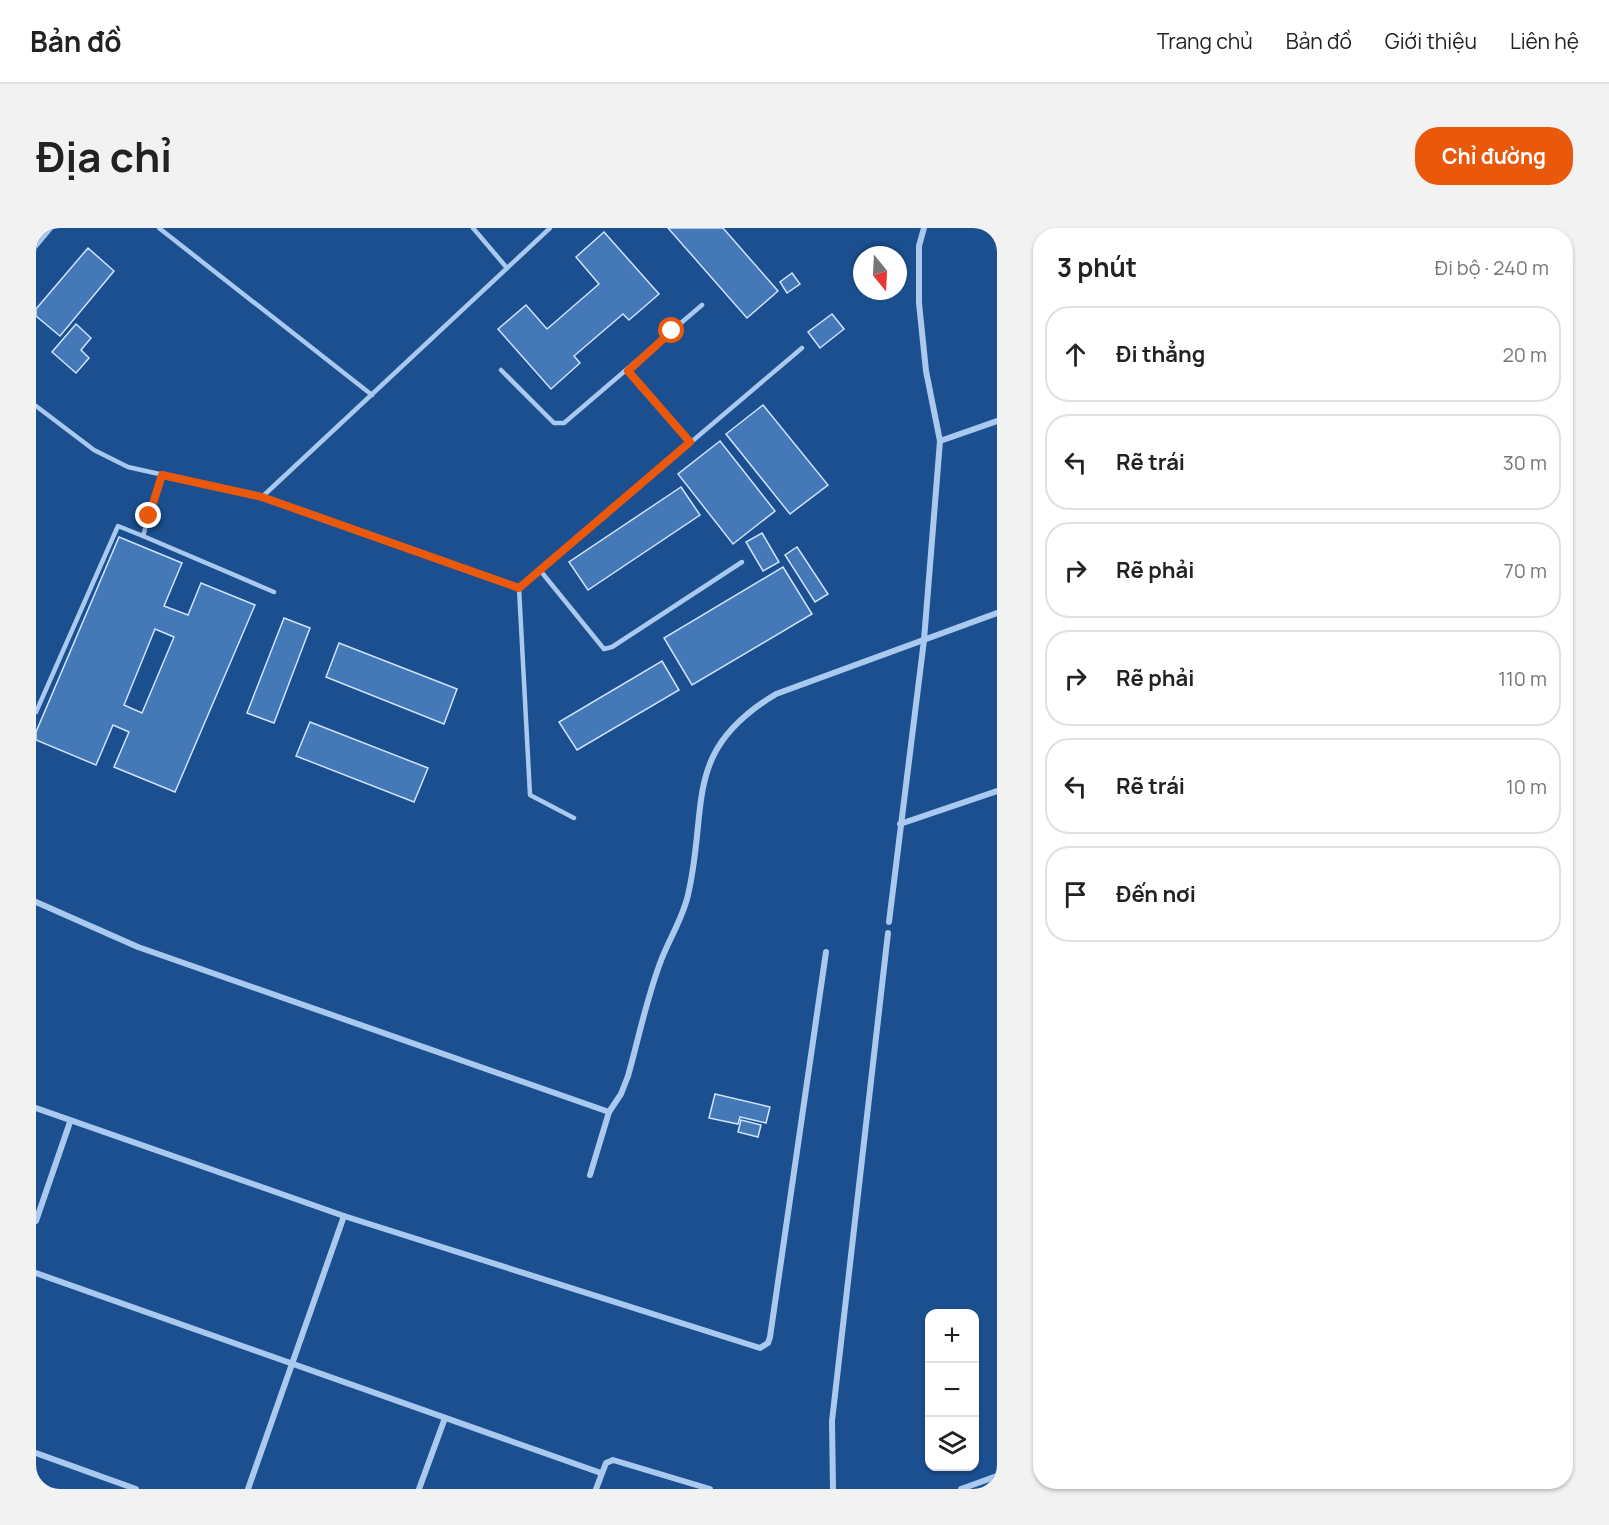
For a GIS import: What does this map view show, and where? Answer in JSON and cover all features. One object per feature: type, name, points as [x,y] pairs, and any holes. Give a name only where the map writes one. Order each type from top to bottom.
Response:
[{"type":"street","points":[[889,922],[924,640],[940,441],[926,371],[919,303],[919,246],[924,228]]},
{"type":"street","points":[[940,441],[997,421]]},
{"type":"street","points":[[590,1175],[609,1112],[621,1094],[627,1076],[661,960],[688,896],[701,797],[708,768],[717,748],[732,726],[745,714],[776,694],[997,614]]},
{"type":"street","points":[[900,824],[997,791]]},
{"type":"street","points":[[36,902],[138,947],[609,1112]]},
{"type":"street","points":[[833,1489],[831,1477],[832,1420],[888,933]]},
{"type":"street","points":[[36,1108],[70,1122],[344,1216],[755,1347],[764,1346],[770,1337],[826,952]]},
{"type":"street","points":[[36,1221],[70,1122]]},
{"type":"street","points":[[248,1489],[344,1216]]},
{"type":"street","points":[[36,1273],[601,1473]]},
{"type":"street","points":[[418,1489],[444,1418]]},
{"type":"street","points":[[36,1453],[136,1489]]},
{"type":"street","points":[[596,1489],[606,1463],[621,1460],[710,1489]]},
{"type":"street","points":[[961,1489],[997,1476]]},
{"type":"lane","points":[[36,246],[51,228]]},
{"type":"lane","points":[[159,228],[372,395]]},
{"type":"lane","points":[[474,228],[507,268]]},
{"type":"lane","points":[[262,497],[550,228]]},
{"type":"lane","points":[[501,370],[554,423],[564,423],[628,371],[702,305]]},
{"type":"lane","points":[[574,818],[530,795],[519,588],[802,348]]},
{"type":"lane","points":[[628,371],[690,442]]},
{"type":"lane","points":[[36,406],[111,460],[162,475],[262,497],[519,588]]},
{"type":"lane","points":[[143,536],[162,475]]},
{"type":"lane","points":[[36,712],[118,526],[274,592]]},
{"type":"lane","points":[[539,569],[604,649],[612,647],[742,562]]},
{"type":"building","points":[[668,228],[723,228],[778,291],[747,318]]},
{"type":"building","points":[[604,232],[659,294],[629,320],[623,314],[574,356],[580,363],[551,389],[498,329],[526,305],[547,329],[599,284],[576,257]]},
{"type":"building","points":[[88,248],[114,271],[60,336],[36,316],[36,309]]},
{"type":"building","points":[[792,273],[800,284],[787,293],[780,282]]},
{"type":"building","points":[[832,314],[844,329],[820,348],[808,332]]},
{"type":"building","points":[[76,324],[91,338],[81,350],[89,358],[76,373],[52,352]]},
{"type":"building","points":[[763,405],[828,485],[790,514],[726,434]]},
{"type":"building","points":[[720,441],[775,511],[733,544],[678,474]]},
{"type":"building","points":[[681,487],[700,515],[588,590],[569,562]]},
{"type":"building","points":[[762,533],[779,562],[763,571],[746,542]]},
{"type":"building","points":[[119,537],[182,563],[164,606],[188,615],[201,583],[255,605],[175,792],[114,767],[129,732],[113,725],[96,765],[36,740],[36,732]],"holes":[[[155,629],[174,637],[142,713],[124,705]]]},
{"type":"building","points":[[797,547],[828,594],[815,602],[785,555]]},
{"type":"building","points":[[783,567],[812,614],[692,685],[664,638]]},
{"type":"building","points":[[284,618],[310,628],[274,723],[247,713]]},
{"type":"building","points":[[339,643],[457,689],[444,724],[326,677]]},
{"type":"building","points":[[662,661],[679,690],[577,750],[559,722]]},
{"type":"building","points":[[310,722],[428,768],[414,802],[296,756]]},
{"type":"building","points":[[715,1094],[770,1107],[766,1123],[740,1117],[738,1124],[709,1118]]},
{"type":"building","points":[[741,1120],[761,1125],[758,1137],[738,1132]]},
{"type":"route","points":[[149,516],[162,475],[262,497],[519,588],[690,442],[628,371],[672,331]]}]
